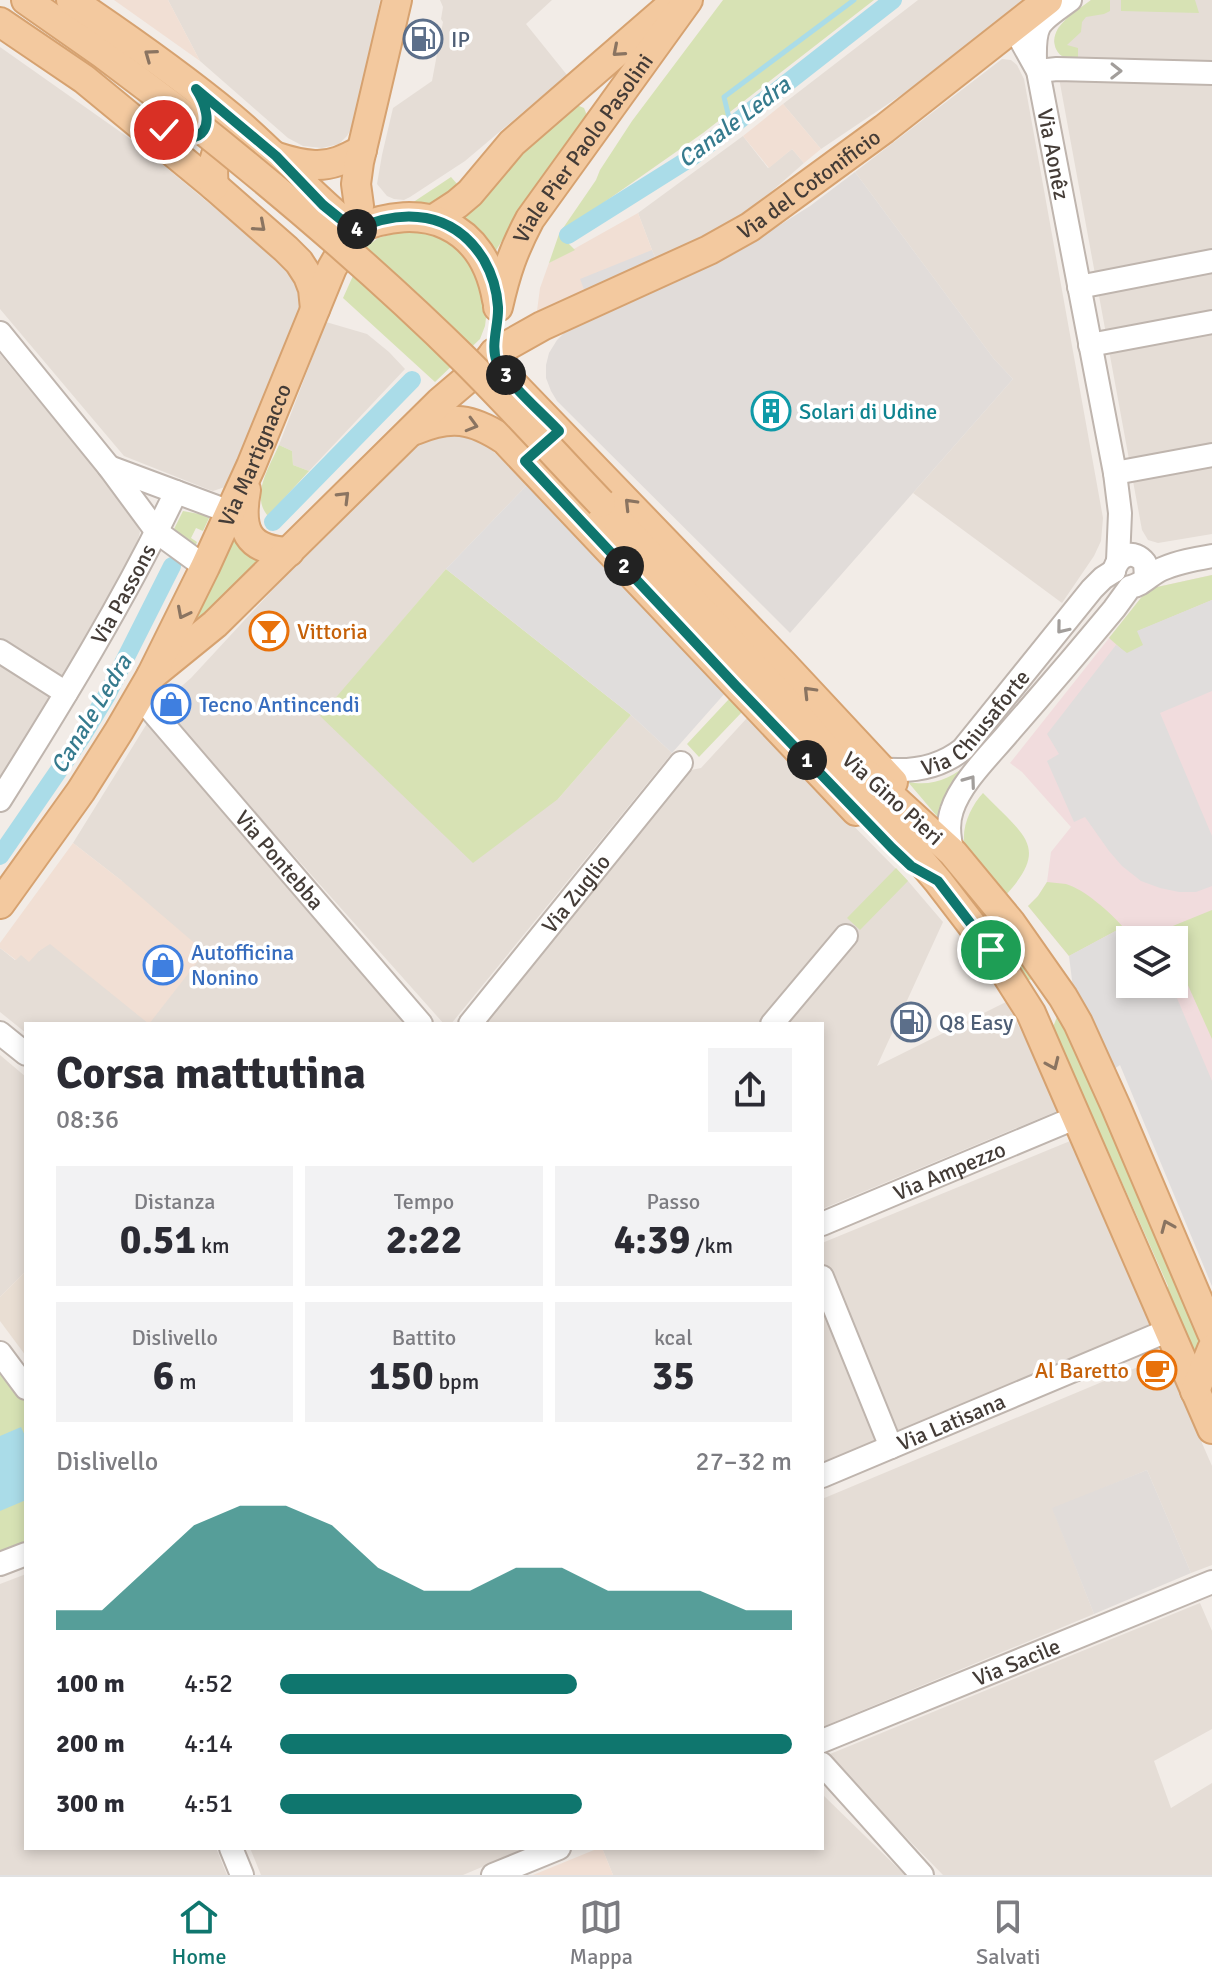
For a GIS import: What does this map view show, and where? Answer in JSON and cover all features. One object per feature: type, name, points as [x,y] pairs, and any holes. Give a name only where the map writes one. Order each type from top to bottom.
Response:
[{"type":"main road","points":[[26,0],[103,54],[265,179],[425,322],[469,364],[782,697]]},
{"type":"main road","points":[[71,0],[196,89],[276,156],[323,205],[354,230],[369,223],[418,216],[452,226],[466,236],[489,269],[495,287],[498,307],[494,353],[507,377],[869,767]]},
{"type":"main road","name":"Via Martignacco","points":[[0,904],[81,791],[145,686],[251,466],[332,268],[354,230],[359,206],[356,184],[360,156],[397,0]]},
{"type":"main road","name":"Viale Pier Paolo Pasolini","points":[[434,219],[470,193],[512,143],[677,0]]},
{"type":"main road","name":"Viale Pier Paolo Pasolini","points":[[498,307],[515,247],[530,219],[688,0]]},
{"type":"main road","name":"Via del Cotonificio","points":[[215,624],[440,402],[494,353],[542,326],[709,250],[750,227],[884,129],[1048,0]]},
{"type":"main road","points":[[0,22],[84,79],[286,249],[308,276],[315,309]]},
{"type":"main road","points":[[84,79],[133,106],[176,137],[187,139],[201,133],[208,117],[196,89]]},
{"type":"main road","points":[[568,95],[590,99],[595,106],[598,125]]},
{"type":"main road","points":[[214,186],[213,163],[219,149],[234,141],[297,163],[318,165],[360,156],[372,195],[399,217]]},
{"type":"main road","points":[[498,307],[515,324],[528,328],[542,326]]},
{"type":"main road","points":[[410,433],[434,422],[447,420],[477,425],[505,440],[892,848],[911,866],[938,881]]},
{"type":"main road","points":[[525,461],[559,431]]},
{"type":"main road","points":[[251,466],[243,510],[246,530],[261,547],[289,552]]},
{"type":"main road","name":"Via Martignacco","points":[[145,686],[215,624]]},
{"type":"main road","name":"Via Gino Pieri","points":[[782,697],[869,767],[953,853],[1011,923],[1056,986],[1078,1023],[1113,1099],[1212,1333]]},
{"type":"main road","name":"Via Gino Pieri","points":[[782,697],[938,881],[991,950],[1025,1002],[1212,1429]]},
{"type":"main road","points":[[1025,1002],[1056,986]]},
{"type":"main road","points":[[1195,1391],[1212,1349]]},
{"type":"street","points":[[1070,0],[1039,25],[1035,36],[1036,67],[1212,73]]},
{"type":"street","name":"Via Aonêz","points":[[1013,26],[1036,67],[1115,473],[1130,568]]},
{"type":"street","points":[[1079,287],[1212,261]]},
{"type":"street","points":[[1090,345],[1212,322]]},
{"type":"street","points":[[0,333],[109,467],[157,532],[205,567]]},
{"type":"street","points":[[1115,473],[1212,455]]},
{"type":"street","points":[[109,467],[230,512]]},
{"type":"street","name":"Via Passons","points":[[0,800],[66,693],[157,532],[176,492]]},
{"type":"street","points":[[1130,568],[1174,564],[1212,556]]},
{"type":"street","name":"Via Chiusaforte","points":[[869,767],[897,771],[925,768],[956,755],[1092,589],[1103,578],[1130,568]]},
{"type":"street","name":"Via Chiusaforte","points":[[953,853],[949,820],[955,803],[979,768],[1114,609],[1130,568]]},
{"type":"street","points":[[0,651],[66,693]]},
{"type":"street","name":"Via Chiusaforte","points":[[1036,660],[1057,677]]},
{"type":"street","name":"Via Pontebba","points":[[145,686],[419,1022]]},
{"type":"street","name":"Via Zuglio","points":[[472,1022],[681,763]]},
{"type":"street","points":[[774,1022],[846,936]]},
{"type":"street","points":[[0,1033],[24,1052]]},
{"type":"street","name":"Via Ampezzo","points":[[824,1223],[1077,1117]]},
{"type":"street","points":[[824,1282],[891,1447]]},
{"type":"street","name":"Via Latisana","points":[[824,1475],[1169,1330]]},
{"type":"street","points":[[0,1353],[24,1385]]},
{"type":"street","points":[[0,1564],[24,1555]]},
{"type":"street","name":"Via Sacile","points":[[824,1740],[1212,1582]]},
{"type":"street","points":[[824,1766],[922,1875]]},
{"type":"street","points":[[232,1850],[242,1875]]},
{"type":"street","points":[[493,1875],[554,1850]]},
{"type":"shaded area","points":[[114,0],[168,0],[200,61]]},
{"type":"shaded area","points":[[168,0],[380,0],[371,49],[347,136],[339,144],[322,148],[303,146],[288,138],[200,61]]},
{"type":"shaded area","points":[[440,0],[552,0],[526,24],[567,75],[465,161],[410,197],[394,199],[377,184],[382,155],[393,108],[432,81],[443,22]]},
{"type":"shaded area","points":[[918,0],[1031,0],[937,71],[821,149],[783,104]]},
{"type":"shaded area","points":[[1091,0],[1212,0],[1212,65],[1063,57],[1054,41],[1058,28]]},
{"type":"shaded area","points":[[0,47],[139,145],[282,264],[299,288],[300,313],[231,482],[225,487],[213,491],[124,456],[0,309]]},
{"type":"shaded area","points":[[1002,59],[1011,60],[1017,65],[1024,79],[1103,518],[1101,541],[1094,556],[1062,603],[913,493],[1013,379],[994,359],[855,172]]},
{"type":"shaded area","points":[[1059,78],[1212,78],[1212,534],[1158,543],[1148,540],[1142,530]]},
{"type":"shaded area","points":[[783,104],[821,149],[804,163],[792,149],[769,168],[743,136]]},
{"type":"shaded area","points":[[743,136],[768,168],[792,149],[804,163],[741,218],[657,263],[638,213]]},
{"type":"shaded area","points":[[855,172],[994,359],[1013,379],[790,633],[557,401],[546,378],[546,365],[557,340],[579,323],[734,254],[810,206]]},
{"type":"shaded area","points":[[638,213],[657,263],[537,311],[540,288],[549,263]]},
{"type":"shaded area","points":[[652,250],[657,263],[585,292],[580,279]]},
{"type":"shaded area","points":[[326,322],[367,334],[405,369],[309,471],[293,465],[292,451],[279,445]]},
{"type":"shaded area","points":[[0,354],[132,514],[140,532],[137,543],[53,697],[0,780]]},
{"type":"shaded area","points":[[450,432],[482,441],[528,484],[446,569],[321,716],[558,799],[631,715],[672,753],[453,1022],[442,1022],[160,705],[191,678],[355,501],[418,443]]},
{"type":"shaded area","points":[[528,484],[726,692],[672,753],[631,715],[446,569]]},
{"type":"shaded area","points":[[1212,575],[1212,1286],[1125,1061],[1069,956],[1028,906],[1047,882],[1051,852],[1071,827],[1022,772],[1010,763],[1148,589]]},
{"type":"shaded area","points":[[1212,600],[1212,691],[1160,713],[1212,836],[1212,886],[1196,892],[1179,892],[1141,881],[1122,866],[1085,817],[1074,822],[1047,761],[1059,754],[1047,734],[1116,645],[1127,653],[1143,645],[1137,631]]},
{"type":"shaded area","points":[[151,717],[407,1022],[24,1022],[24,1031],[0,1012],[0,948],[15,960],[20,955],[39,951],[122,881],[73,843]]},
{"type":"shaded area","points":[[747,718],[908,881],[943,922],[877,1066],[1006,1002],[1062,1109],[824,1208],[824,1022],[485,1022],[686,771],[701,768]]},
{"type":"shaded area","points":[[73,843],[205,952],[151,1022],[147,1022],[50,944],[29,962],[21,955],[16,960],[0,948],[0,943]]},
{"type":"shaded area","points":[[1116,931],[1116,998],[1177,998],[1212,1081],[1212,1286],[1120,1065],[1114,1069],[1074,996],[1069,956]]},
{"type":"shaded area","points":[[0,1055],[24,1075],[24,1273],[0,1297]]},
{"type":"shaded area","points":[[1075,1139],[1155,1327],[824,1462],[824,1242]]},
{"type":"shaded area","points":[[24,1273],[24,1353],[0,1321],[0,1297]]},
{"type":"shaded area","points":[[1164,1356],[1212,1466],[1212,1565],[1191,1573],[1147,1470],[1053,1509],[1094,1614],[824,1726],[824,1498]]},
{"type":"shaded area","points":[[1147,1470],[1191,1573],[1094,1614],[1052,1508]]},
{"type":"shaded area","points":[[24,1575],[24,1850],[217,1850],[227,1875],[0,1875],[0,1584]]},
{"type":"shaded area","points":[[1200,1603],[1212,1631],[1212,1729],[1154,1761],[1171,1808],[1212,1783],[1212,1875],[943,1875],[851,1781],[830,1754]]},
{"type":"shaded area","points":[[824,1796],[905,1875],[613,1875],[603,1850],[824,1850]]},
{"type":"shaded area","points":[[251,1850],[522,1850],[463,1875],[261,1875]]},
{"type":"shaded area","points":[[594,1850],[603,1850],[613,1875],[533,1875]]},
{"type":"green space","points":[[723,0],[874,0],[703,133],[559,234],[632,121]]},
{"type":"green space","points":[[1091,0],[1110,0],[1110,11],[1086,17],[1082,22],[1081,32],[1067,45],[1078,48],[1078,60],[1062,56],[1054,41],[1059,27]]},
{"type":"green space","points":[[1121,0],[1195,0],[1199,13],[1121,11]]},
{"type":"green space","points":[[574,104],[584,108],[588,118],[521,210],[495,252],[476,229],[460,216],[512,157]]},
{"type":"green space","points":[[451,177],[458,185],[442,198],[427,203],[412,203]]},
{"type":"green space","points":[[409,230],[443,235],[471,256],[487,310],[480,339],[435,382],[343,298],[366,247],[378,238]]},
{"type":"green space","points":[[559,234],[575,250],[549,263]]},
{"type":"green space","points":[[279,445],[292,451],[293,465],[309,471],[268,516],[263,508],[261,490]]},
{"type":"green space","points":[[183,511],[210,516],[203,531],[196,528],[191,538],[197,542],[193,551],[173,531]]},
{"type":"green space","points":[[233,533],[237,542],[269,560],[169,651]]},
{"type":"green space","points":[[446,569],[631,715],[558,799],[473,863],[320,716]]},
{"type":"green space","points":[[1212,575],[1212,600],[1138,631],[1144,645],[1127,654],[1109,638],[1148,589]]},
{"type":"green space","points":[[729,699],[742,712],[699,757],[687,744]]},
{"type":"green space","points":[[839,757],[963,878],[1034,979],[1028,980],[982,918]]},
{"type":"green space","points":[[974,759],[941,821],[908,782],[927,783],[944,779]]},
{"type":"green space","points":[[983,793],[1020,832],[1029,854],[1017,882],[1001,900],[974,864],[965,845],[967,821]]},
{"type":"green space","points":[[896,868],[908,881],[860,930],[847,918]]},
{"type":"green space","points":[[1047,882],[1066,884],[1081,891],[1122,926],[1116,926],[1116,931],[1069,956],[1028,906]]},
{"type":"green space","points":[[1212,910],[1212,1039],[1188,985],[1188,926],[1173,926]]},
{"type":"green space","points":[[1057,1017],[1065,1022],[1204,1335],[1195,1372],[1165,1301],[1168,1286],[1053,1027]]},
{"type":"green space","points":[[0,1370],[24,1400],[24,1542],[0,1552]]},
{"type":"water","points":[[21,1427],[24,1434],[24,1501],[0,1511],[0,1436]]},
{"type":"waterway","points":[[731,126],[724,97],[854,0]]},
{"type":"waterway","name":"Canale Ledra","points":[[568,235],[692,157],[893,0]]},
{"type":"waterway","name":"Canale Ledra","points":[[273,522],[412,380]]},
{"type":"waterway","name":"Canale Ledra","points":[[0,856],[107,695],[172,566]]},
{"type":"place","name":"IP","points":[[423,39]]},
{"type":"place","name":"Solari di Udine","points":[[771,411]]},
{"type":"place","name":"Vittoria","points":[[269,631]]},
{"type":"place","name":"Tecno Antincendi","points":[[171,704]]},
{"type":"place","name":"Autofficina Nonino","points":[[163,965]]},
{"type":"place","name":"Q8 Easy","points":[[911,1022]]},
{"type":"place","name":"Al Baretto","points":[[1157,1370]]},
{"type":"route","points":[[164,130],[187,139],[201,133],[206,127],[206,107],[196,89],[276,156],[323,205],[354,230],[369,223],[418,216],[452,226],[466,236],[489,269],[495,287],[498,307],[494,353],[498,363],[507,377],[559,431],[525,461],[892,848],[911,866],[938,881],[991,950]]}]
